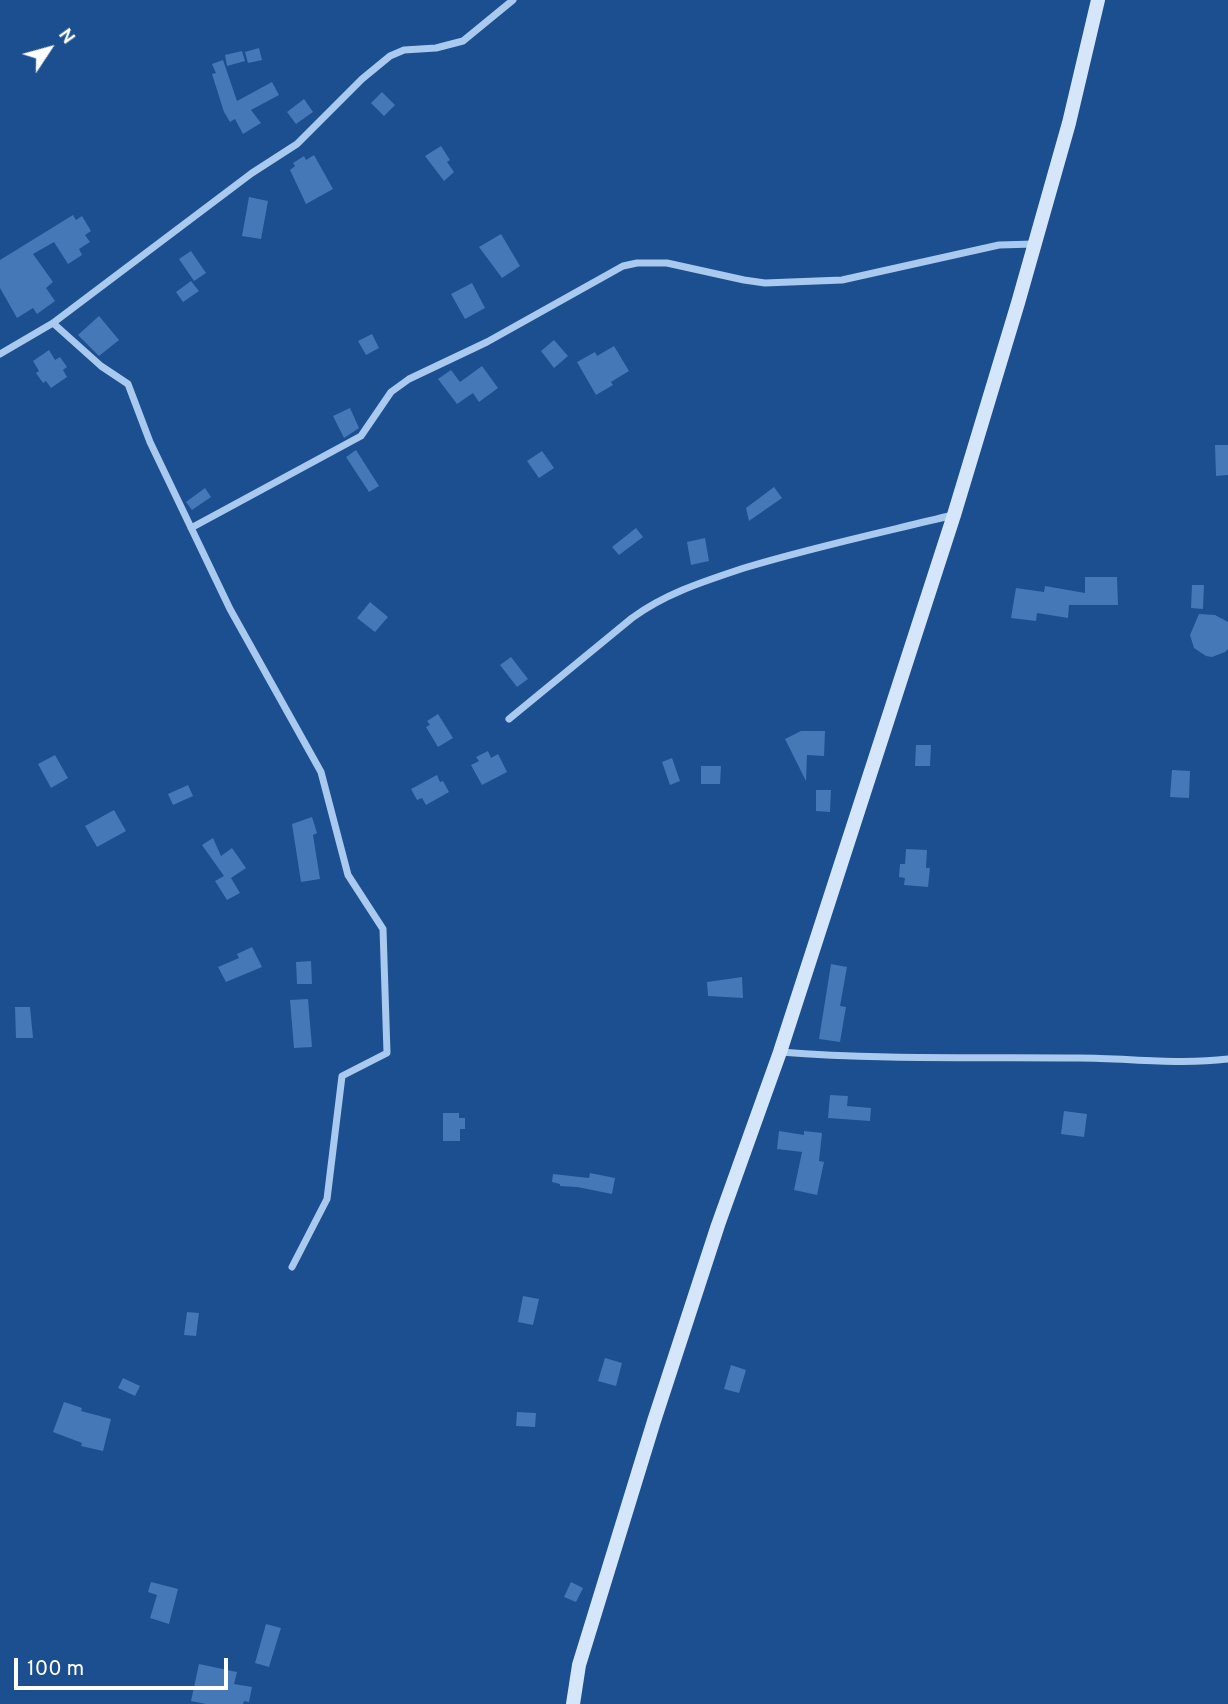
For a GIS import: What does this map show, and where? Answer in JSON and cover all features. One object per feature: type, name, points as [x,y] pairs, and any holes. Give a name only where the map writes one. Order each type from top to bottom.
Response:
[{"type":"main road","points":[[573,1704],[579,1665],[654,1421],[780,1052],[954,515],[1069,123],[1098,0]]},
{"type":"street","points":[[0,354],[53,323],[252,173],[297,145],[354,87],[390,56],[404,50],[436,48],[463,41],[513,0]]},
{"type":"street","points":[[191,528],[361,436],[391,392],[409,379],[487,342],[623,266],[667,263],[744,281],[829,281],[999,245],[1035,243]]},
{"type":"street","points":[[53,323],[101,366],[128,384],[150,442],[230,609],[321,772],[348,875],[383,929],[387,1053],[342,1076],[327,1199],[292,1267]]},
{"type":"street","points":[[509,719],[632,618],[649,605],[671,594],[766,561],[954,515]]},
{"type":"street","points":[[780,1052],[886,1058],[1087,1058],[1206,1062],[1228,1059]]},
{"type":"building","points":[[259,48],[262,60],[248,63],[245,52]]},
{"type":"building","points":[[242,51],[245,61],[227,66],[225,55]]},
{"type":"building","points":[[223,60],[237,101],[272,82],[279,95],[251,110],[261,123],[243,134],[235,119],[230,122],[224,112],[212,74],[216,73],[212,64]]},
{"type":"building","points":[[382,92],[395,105],[384,116],[371,103]]},
{"type":"building","points":[[304,99],[313,112],[296,124],[287,112]]},
{"type":"building","points":[[441,146],[454,172],[444,181],[425,156]]},
{"type":"building","points":[[314,155],[333,189],[306,204],[290,170],[295,166],[293,163],[304,156],[306,160]]},
{"type":"building","points":[[249,197],[268,201],[261,239],[242,236]]},
{"type":"building","points":[[73,215],[76,220],[82,216],[91,231],[85,235],[90,242],[79,249],[82,255],[68,264],[54,242],[33,254],[53,282],[46,288],[55,301],[37,314],[33,308],[17,318],[0,288],[0,260]]},
{"type":"building","points":[[501,234],[520,266],[502,278],[479,247]]},
{"type":"building","points":[[191,251],[206,273],[194,281],[179,259]]},
{"type":"building","points":[[191,281],[199,291],[183,302],[176,292]]},
{"type":"building","points":[[472,283],[485,308],[465,319],[451,294]]},
{"type":"building","points":[[99,316],[119,340],[99,356],[78,335]]},
{"type":"building","points":[[372,334],[379,348],[366,355],[358,341]]},
{"type":"building","points":[[554,340],[568,356],[554,368],[541,351]]},
{"type":"building","points":[[614,346],[629,371],[596,395],[577,362],[595,352],[597,356]]},
{"type":"building","points":[[49,350],[55,360],[60,357],[67,367],[63,370],[67,377],[51,388],[46,381],[43,383],[36,373],[39,371],[33,361]]},
{"type":"building","points":[[482,366],[498,388],[479,402],[473,393],[457,404],[438,379],[451,370],[460,382]]},
{"type":"building","points":[[350,408],[359,428],[344,438],[333,416]]},
{"type":"building","points":[[1215,445],[1228,445],[1228,475],[1216,476]]},
{"type":"building","points":[[356,450],[379,486],[369,492],[346,457]]},
{"type":"building","points":[[542,451],[554,468],[539,478],[527,461]]},
{"type":"building","points":[[774,487],[782,498],[749,521],[746,508]]},
{"type":"building","points":[[205,488],[211,497],[192,510],[186,502]]},
{"type":"building","points":[[636,528],[643,537],[619,555],[612,547]]},
{"type":"building","points":[[705,538],[709,561],[691,565],[687,542]]},
{"type":"building","points":[[1085,577],[1117,577],[1118,605],[1069,605],[1068,618],[1037,613],[1036,621],[1011,618],[1016,588],[1044,592],[1045,586],[1085,593]]},
{"type":"building","points":[[1192,585],[1204,585],[1203,609],[1191,608]]},
{"type":"building","points":[[370,602],[388,617],[375,632],[357,618]]},
{"type":"building","points":[[1199,614],[1215,615],[1228,622],[1228,649],[1225,652],[1212,657],[1194,648],[1190,635]]},
{"type":"building","points":[[511,657],[528,679],[517,687],[500,665]]},
{"type":"building","points":[[438,714],[453,738],[438,747],[426,727],[430,725],[427,721]]},
{"type":"building","points":[[801,731],[825,731],[824,756],[807,755],[806,781],[785,739]]},
{"type":"building","points":[[916,745],[931,745],[930,766],[915,766]]},
{"type":"building","points":[[488,751],[491,758],[498,754],[507,772],[482,785],[471,765],[479,761],[476,757]]},
{"type":"building","points":[[55,755],[68,778],[51,788],[38,764]]},
{"type":"building","points":[[672,758],[680,781],[670,785],[662,762]]},
{"type":"building","points":[[701,766],[721,766],[720,784],[701,784]]},
{"type":"building","points":[[1172,770],[1190,771],[1189,798],[1170,797]]},
{"type":"building","points":[[437,775],[449,792],[426,805],[422,798],[417,800],[411,789]]},
{"type":"building","points":[[188,785],[193,796],[173,805],[168,794]]},
{"type":"building","points":[[816,790],[831,790],[830,812],[816,811]]},
{"type":"building","points":[[114,810],[126,831],[97,847],[85,826]]},
{"type":"building","points":[[312,817],[317,833],[313,835],[320,879],[301,882],[292,824]]},
{"type":"building","points":[[213,838],[221,856],[232,848],[246,868],[231,878],[240,893],[227,900],[215,881],[224,876],[202,845]]},
{"type":"building","points":[[906,849],[927,850],[926,868],[930,868],[928,887],[904,885],[905,878],[899,877],[900,864],[905,864]]},
{"type":"building","points":[[252,947],[262,967],[226,982],[218,967],[239,958],[237,954]]},
{"type":"building","points":[[311,961],[312,984],[297,984],[296,962]]},
{"type":"building","points":[[831,964],[847,967],[840,1006],[846,1007],[840,1042],[819,1039]]},
{"type":"building","points":[[742,977],[743,998],[708,996],[707,982]]},
{"type":"building","points":[[308,999],[312,1047],[294,1048],[290,1000]]},
{"type":"building","points":[[15,1007],[30,1007],[33,1038],[16,1038]]},
{"type":"building","points":[[830,1095],[848,1096],[847,1106],[871,1108],[870,1121],[828,1118]]},
{"type":"building","points":[[1064,1111],[1087,1114],[1084,1137],[1061,1134]]},
{"type":"building","points":[[443,1113],[459,1113],[459,1118],[465,1118],[465,1129],[460,1129],[460,1141],[443,1141]]},
{"type":"building","points":[[779,1131],[804,1135],[804,1131],[822,1133],[819,1161],[824,1162],[817,1195],[794,1190],[802,1152],[777,1149]]},
{"type":"building","points":[[590,1173],[615,1178],[612,1194],[560,1186],[552,1182],[553,1174],[589,1178]]},
{"type":"building","points":[[523,1296],[539,1299],[533,1325],[518,1322]]},
{"type":"building","points":[[187,1312],[199,1313],[196,1336],[184,1335]]},
{"type":"building","points":[[605,1358],[622,1363],[616,1386],[598,1381]]},
{"type":"building","points":[[731,1365],[746,1370],[739,1393],[724,1389]]},
{"type":"building","points":[[123,1378],[140,1386],[135,1396],[118,1388]]},
{"type":"building","points":[[64,1402],[82,1408],[81,1411],[111,1419],[103,1451],[81,1446],[82,1443],[53,1432]]},
{"type":"building","points":[[517,1412],[536,1413],[535,1427],[516,1426]]},
{"type":"building","points":[[151,1582],[178,1589],[169,1624],[150,1618],[157,1595],[148,1592]]},
{"type":"building","points":[[571,1582],[583,1588],[576,1602],[564,1597]]},
{"type":"building","points":[[266,1624],[281,1628],[269,1667],[255,1663]]},
{"type":"building","points":[[199,1664],[237,1672],[234,1684],[252,1687],[249,1702],[206,1704],[191,1701]]}]
